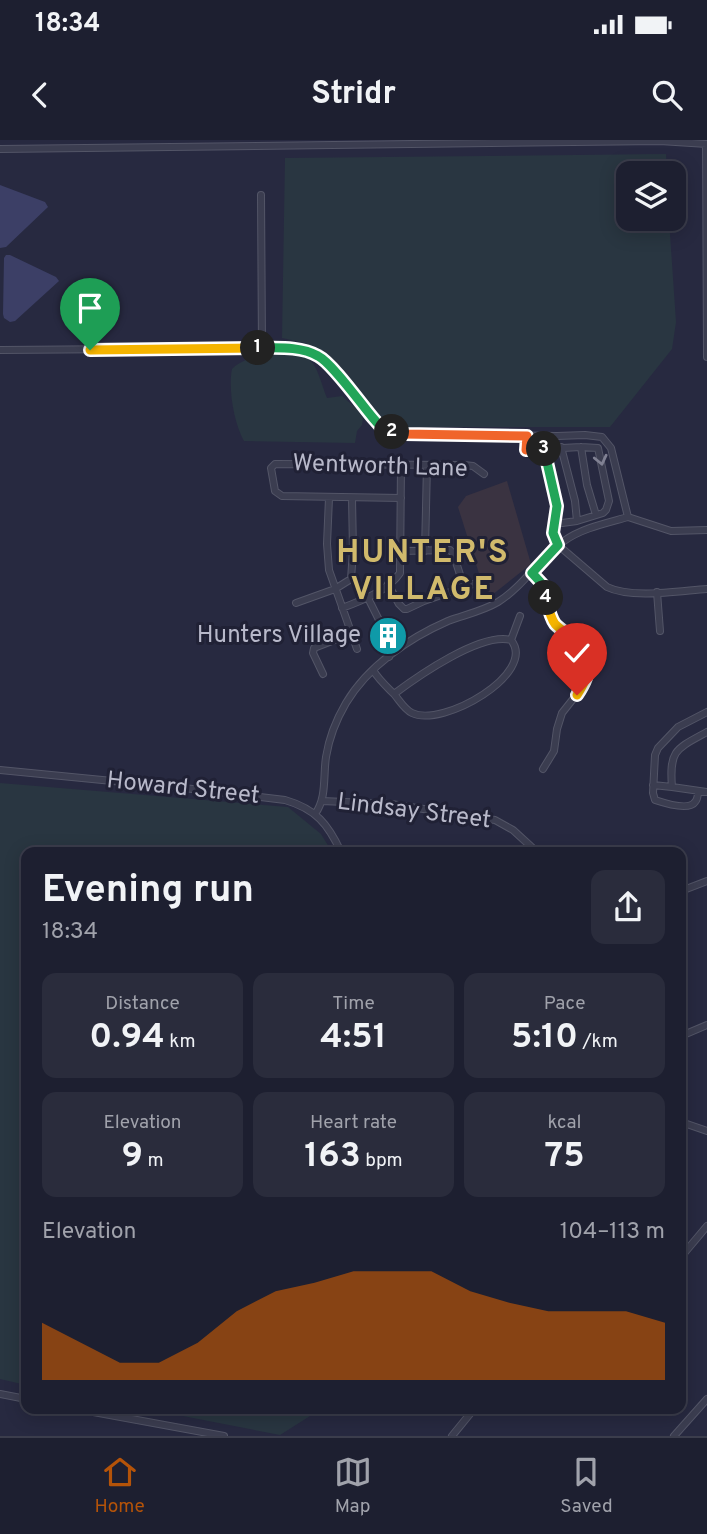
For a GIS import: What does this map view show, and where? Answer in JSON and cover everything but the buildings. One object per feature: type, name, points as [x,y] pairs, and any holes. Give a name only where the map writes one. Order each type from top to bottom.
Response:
[{"type":"street","points":[[0,149],[193,143],[660,141],[706,144],[707,358]]},
{"type":"street","points":[[261,195],[262,348]]},
{"type":"street","points":[[0,351],[262,348],[310,352],[324,359],[380,426],[390,431],[404,434],[596,435],[606,440],[615,460],[628,517]]},
{"type":"street","points":[[527,436],[526,450],[561,447],[596,447],[599,450],[609,501],[606,510],[577,520],[555,522]]},
{"type":"street","points":[[561,447],[575,501],[577,520]]},
{"type":"street","points":[[581,447],[587,485],[596,515]]},
{"type":"street","points":[[544,449],[557,506],[553,533],[558,545],[614,590],[629,593],[707,589]]},
{"type":"street","name":"Wentworth Lane","points":[[329,498],[282,496],[275,491],[271,470],[275,464],[470,465],[484,474]]},
{"type":"street","points":[[342,608],[368,598],[396,579],[400,573],[401,465]]},
{"type":"street","points":[[425,551],[427,465]]},
{"type":"street","points":[[357,649],[328,566],[329,498],[401,498]]},
{"type":"street","points":[[296,603],[349,581],[352,573],[352,498]]},
{"type":"street","points":[[315,814],[322,801],[325,759],[333,729],[348,700],[373,670],[389,657],[447,622],[494,604],[513,592],[558,545],[585,530],[628,517],[671,531],[707,530]]},
{"type":"street","points":[[401,551],[452,551],[464,587]]},
{"type":"street","points":[[532,573],[544,586],[556,624],[585,650],[590,663],[581,688],[562,713],[554,751],[543,769]]},
{"type":"street","points":[[388,584],[399,604],[404,609],[410,609],[479,582]]},
{"type":"street","points":[[657,592],[660,631]]},
{"type":"street","points":[[368,598],[380,622],[381,640],[389,657]]},
{"type":"street","points":[[511,640],[520,616]]},
{"type":"street","points":[[323,674],[313,653],[314,648],[350,634]]},
{"type":"street","points":[[373,670],[380,682],[407,710],[430,716],[464,706],[482,695],[511,668],[516,653],[514,644],[511,640],[500,638],[467,649],[394,694]]},
{"type":"street","points":[[698,791],[694,804],[689,806],[655,800],[653,785],[656,751],[678,727],[707,712]]},
{"type":"street","points":[[672,787],[673,756],[684,745],[707,732]]},
{"type":"street","name":"Howard Street","points":[[0,770],[292,802],[315,814],[330,829],[339,847]]},
{"type":"street","points":[[653,785],[707,792]]},
{"type":"street","name":"Lindsay Street","points":[[322,801],[391,804],[495,820],[513,830],[532,847]]},
{"type":"street","points":[[686,889],[707,881]]},
{"type":"street","points":[[686,1033],[707,1025]]},
{"type":"street","points":[[686,1124],[707,1131]]},
{"type":"street","points":[[686,1251],[707,1226]]},
{"type":"street","points":[[0,1394],[21,1398]]},
{"type":"street","points":[[674,1436],[707,1399]]},
{"type":"street","points":[[105,1414],[224,1436]]},
{"type":"street","points":[[452,1436],[470,1414]]},
{"type":"shaded area","points":[[666,154],[666,161],[616,161],[616,231],[670,231],[676,322],[672,349],[610,427],[393,427],[383,423],[332,360],[305,343],[282,338],[285,158]]},
{"type":"shaded area","points":[[275,352],[299,355],[312,362],[327,398],[342,396],[357,409],[363,418],[355,443],[244,441],[233,406],[232,369],[247,360]]},
{"type":"shaded area","points":[[507,481],[531,564],[487,599],[458,507],[466,496]]},
{"type":"shaded area","points":[[0,783],[288,807],[321,834],[329,847],[21,847],[21,1384],[0,1379]]},
{"type":"shaded area","points":[[173,1414],[313,1414],[280,1435]]},
{"type":"water","points":[[0,185],[45,202],[48,207],[6,247],[0,248]]},
{"type":"water","points":[[6,255],[56,277],[59,281],[15,321],[10,322],[3,314]]},
{"type":"place","name":"Hunters Village","points":[[388,636]]},
{"type":"district","name":"HUNTER'S VILLAGE","points":[[423,572]]},
{"type":"route","points":[[90,350],[262,348],[310,352],[324,359],[380,426],[390,431],[404,434],[527,436],[526,450],[544,449],[557,506],[553,533],[558,545],[532,573],[544,586],[550,614],[556,624],[576,641],[588,656],[588,672],[577,695]]}]
